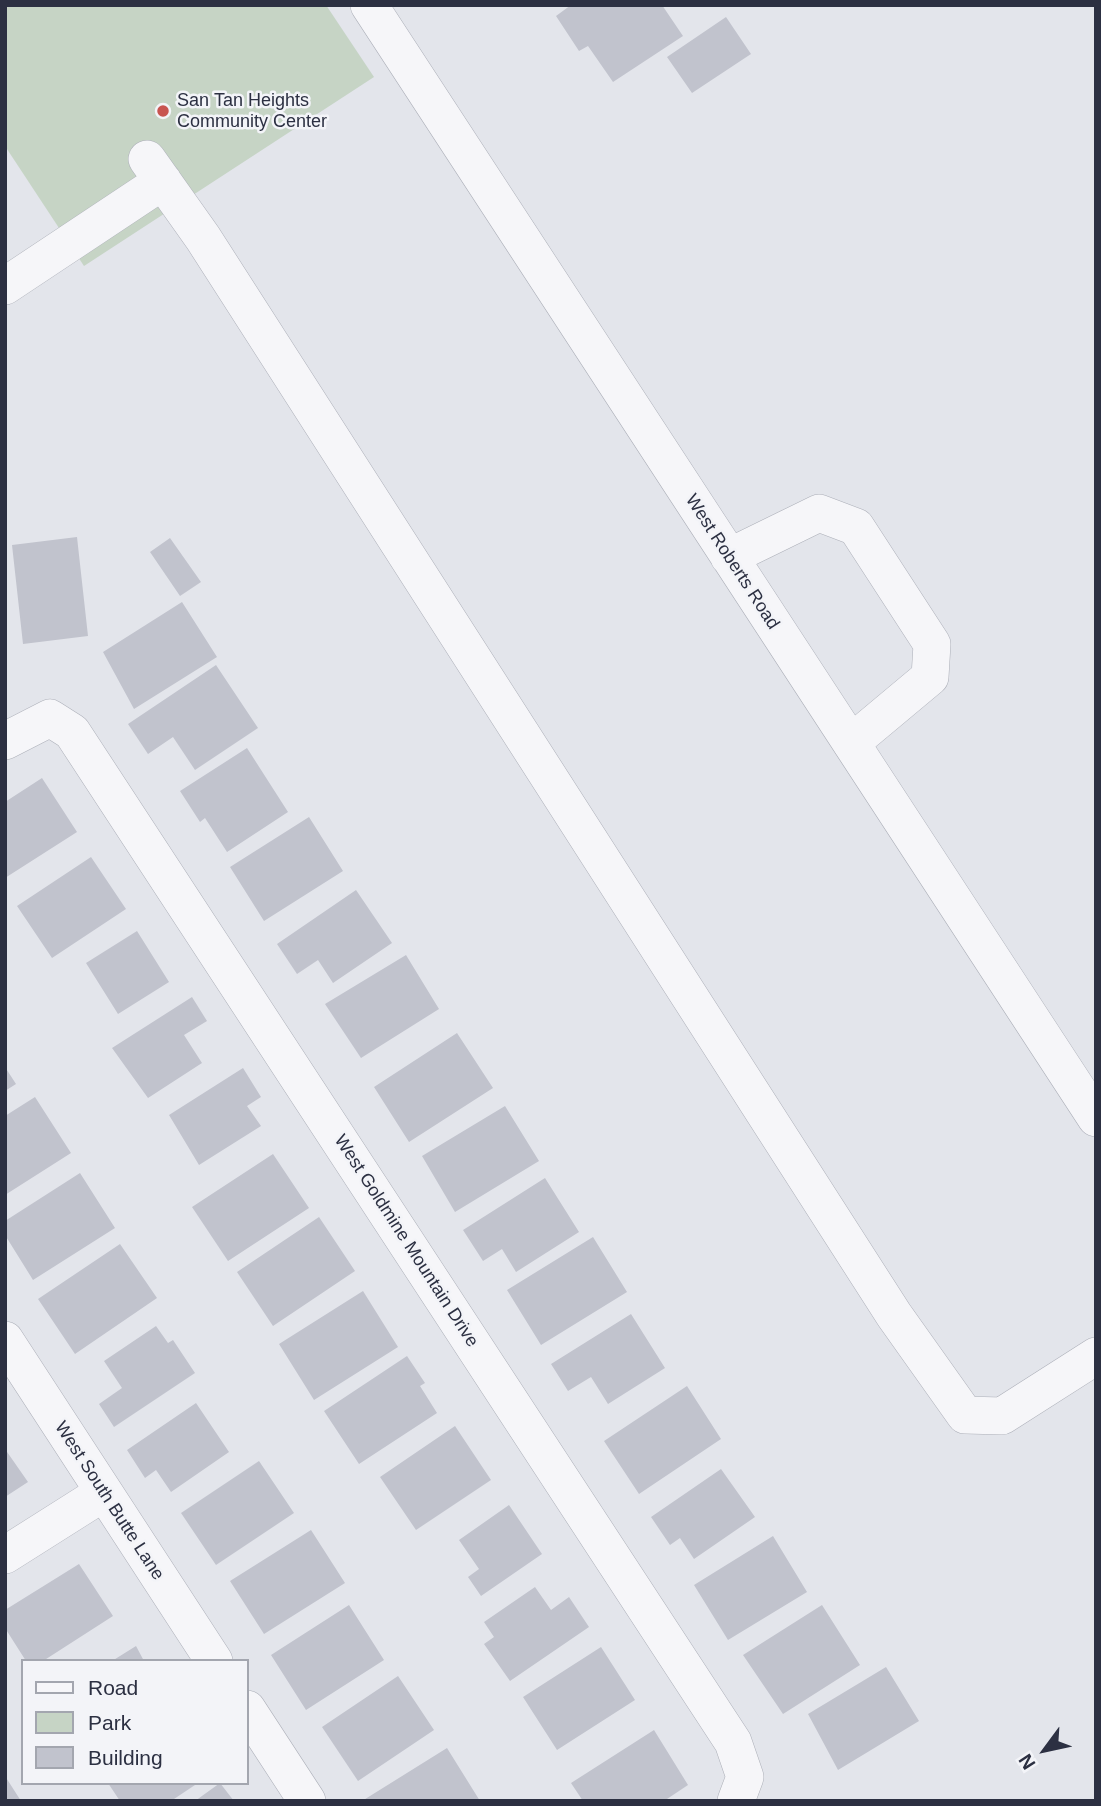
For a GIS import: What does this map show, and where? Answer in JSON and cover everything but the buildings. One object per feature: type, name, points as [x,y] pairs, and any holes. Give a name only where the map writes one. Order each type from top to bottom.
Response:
[{"type":"street","name":"West Roberts Road","points":[[369,5],[1096,1118]]},
{"type":"street","points":[[5,286],[155,170],[210,250],[894,1315],[965,1415],[1002,1416],[1096,1356]]},
{"type":"street","points":[[729,557],[819,513],[856,527],[863,537],[932,644],[930,677],[851,743]]},
{"type":"street","name":"West Goldmine Mountain Drive","points":[[5,741],[50,718],[72,732],[733,1742],[741,1789]]},
{"type":"street","name":"West South Butte Lane","points":[[5,1340],[213,1659]]},
{"type":"street","points":[[5,1555],[103,1493]]},
{"type":"street","points":[[248,1711],[307,1801]]},
{"type":"green space","name":"San Tan Heights Community Center","points":[[5,5],[326,5],[374,77],[84,266],[5,146]]},
{"type":"place","name":"San Tan Heights Community Center","points":[[163,111]]}]
